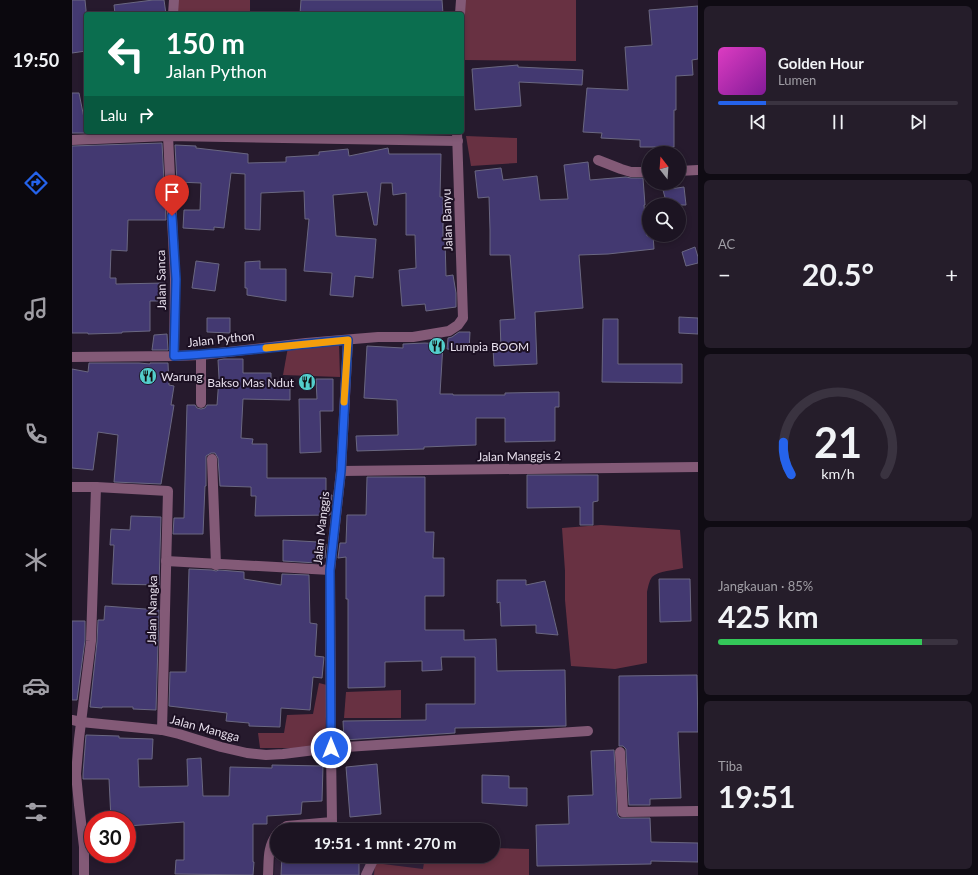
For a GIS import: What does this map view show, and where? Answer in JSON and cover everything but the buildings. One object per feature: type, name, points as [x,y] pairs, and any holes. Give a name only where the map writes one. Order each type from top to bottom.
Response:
[{"type":"street","points":[[173,12],[174,0]]},
{"type":"street","points":[[460,12],[461,0]]},
{"type":"street","points":[[72,140],[168,134],[458,137]]},
{"type":"street","name":"Jalan Sanca","points":[[168,134],[176,279],[174,356]]},
{"type":"street","name":"Jalan Banyu","points":[[348,340],[378,337],[413,337],[449,330],[458,325],[463,318],[458,137]]},
{"type":"street","points":[[598,160],[631,172],[642,172]]},
{"type":"street","points":[[686,170],[698,170]]},
{"type":"street","name":"Jalan Python","points":[[72,357],[201,355],[306,343],[348,340]]},
{"type":"street","name":"Jalan Manggis","points":[[321,823],[332,822],[330,570],[341,471],[348,340]]},
{"type":"street","points":[[201,355],[201,403]]},
{"type":"street","points":[[212,459],[216,565]]},
{"type":"street","name":"Jalan Manggis 2","points":[[341,471],[698,467]]},
{"type":"street","points":[[72,487],[96,487],[91,641],[77,721],[79,739],[76,774],[84,847],[84,875]]},
{"type":"street","name":"Jalan Nangka","points":[[96,487],[168,491],[162,730]]},
{"type":"street","points":[[166,562],[330,570]]},
{"type":"street","name":"Jalan Mangga","points":[[77,721],[162,730],[221,748],[266,755],[331,748],[588,731]]},
{"type":"street","points":[[620,752],[623,812],[698,811]]},
{"type":"street","points":[[268,875],[270,846]]},
{"type":"street","points":[[366,875],[372,863]]},
{"type":"shaded area","points":[[176,0],[250,0],[250,12],[175,12]]},
{"type":"shaded area","points":[[463,0],[576,0],[576,61],[464,60]]},
{"type":"shaded area","points":[[466,136],[517,138],[517,163],[471,166]]},
{"type":"shaded area","points":[[339,343],[340,377],[283,375],[288,347]]},
{"type":"shaded area","points":[[601,525],[680,530],[683,568],[662,572],[655,575],[652,577],[648,586],[647,663],[615,669],[571,666],[565,600],[565,571],[562,528]]},
{"type":"shaded area","points":[[319,683],[327,685],[325,748],[260,748],[258,733],[284,733],[287,715],[313,714]]},
{"type":"shaded area","points":[[401,690],[401,718],[344,718],[346,692]]},
{"type":"shaded area","points":[[500,848],[529,849],[529,875],[374,875],[375,863],[423,869],[424,863],[500,863]]},
{"type":"shaded area","points":[[275,863],[492,863],[491,875],[274,875]]},
{"type":"slow traffic","points":[[266,348],[348,340],[344,402]]},
{"type":"place","name":"Lumpia BOOM","points":[[437,346]]},
{"type":"place","name":"Warung","points":[[148,376]]},
{"type":"place","name":"Bakso Mas Ndut","points":[[307,382]]},
{"type":"route","points":[[172,216],[176,279],[174,356],[201,355],[306,343],[348,340],[341,471],[330,570],[331,748]]}]
